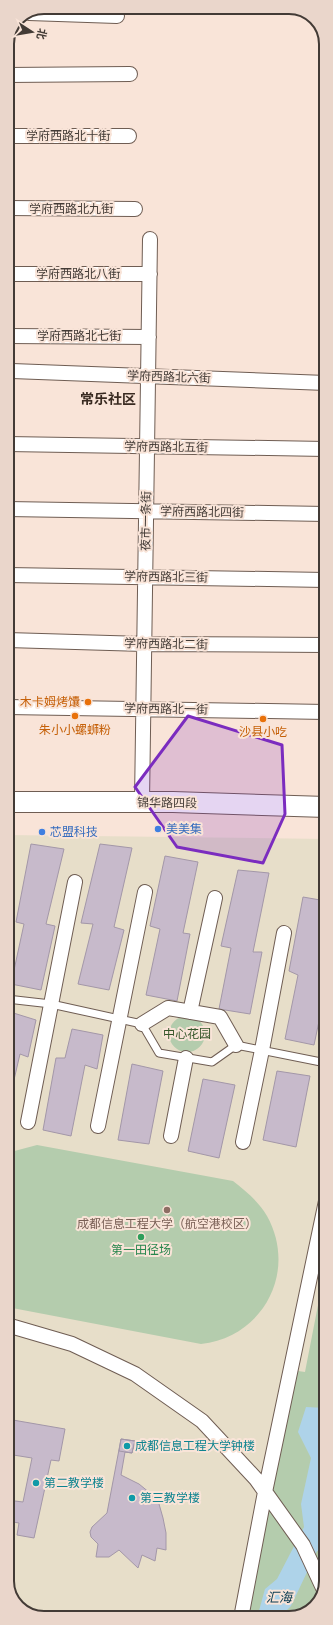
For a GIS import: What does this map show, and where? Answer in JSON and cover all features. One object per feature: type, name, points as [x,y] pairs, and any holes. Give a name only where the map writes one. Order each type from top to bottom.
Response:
[{"type":"main road","name":"锦华路四段","points":[[14,802],[142,802],[319,807]]},
{"type":"street","points":[[58,14],[117,16]]},
{"type":"street","points":[[14,75],[130,74]]},
{"type":"street","name":"学府西路北十街","points":[[14,136],[129,136]]},
{"type":"street","name":"学府西路北九街","points":[[14,208],[135,209]]},
{"type":"street","name":"夜市一条街","points":[[142,802],[150,239]]},
{"type":"street","name":"学府西路北八街","points":[[14,274],[150,274]]},
{"type":"street","name":"学府西路北七街","points":[[14,336],[149,337]]},
{"type":"street","name":"学府西路北六街","points":[[14,371],[319,383]]},
{"type":"street","name":"学府西路北五街","points":[[14,444],[319,449]]},
{"type":"street","name":"学府西路北四街","points":[[14,509],[319,514]]},
{"type":"street","name":"学府西路北三街","points":[[14,575],[319,580]]},
{"type":"street","name":"学府西路北二街","points":[[14,640],[144,644],[319,645]]},
{"type":"street","name":"学府西路北一街","points":[[14,707],[319,712]]},
{"type":"street","points":[[28,1122],[75,882]]},
{"type":"street","points":[[98,1126],[145,892]]},
{"type":"street","points":[[190,1012],[215,898]]},
{"type":"street","points":[[243,1142],[284,933]]},
{"type":"street","points":[[142,1024],[168,1008],[220,1017],[236,1045]]},
{"type":"street","points":[[171,1136],[186,1058]]},
{"type":"street","points":[[242,1611],[265,1492],[319,1234]]},
{"type":"street","points":[[14,1327],[72,1344],[135,1374],[202,1421],[256,1479],[303,1545],[319,1579]]},
{"type":"lane","points":[[14,1000],[51,1004],[142,1024],[159,1053],[212,1062],[236,1045],[319,1061]]},
{"type":"highlighted area","points":[[188,716],[282,745],[285,814],[263,863],[177,847],[135,787]]},
{"type":"shaded area","name":"成都信息工程大学（航空港校区）","points":[[14,835],[319,839],[319,1580],[317,1592],[314,1597],[302,1608],[292,1611],[43,1611],[33,1609],[28,1606],[18,1596],[14,1584]]},
{"type":"green space","name":"中心花园","points":[[191,1016],[200,1021],[204,1027],[204,1041],[200,1047],[191,1052],[183,1052],[174,1047],[170,1041],[169,1030],[174,1021],[180,1017]]},
{"type":"green space","name":"第一田径场","points":[[37,1145],[233,1181],[260,1206],[267,1216],[276,1237],[278,1259],[276,1279],[269,1298],[257,1315],[242,1329],[223,1339],[201,1344],[14,1308],[14,1151]]},
{"type":"green space","points":[[319,1300],[319,1580],[317,1592],[307,1605],[292,1611],[242,1611],[291,1370],[305,1372]]},
{"type":"water","name":"汇海","points":[[306,1407],[319,1408],[319,1551],[317,1551],[291,1606],[286,1611],[259,1611],[265,1589],[277,1579],[304,1527],[301,1504],[311,1458],[298,1432]]},
{"type":"building","points":[[31,844],[64,849],[46,924],[55,926],[41,990],[14,985],[14,970],[24,924],[16,922]]},
{"type":"building","points":[[100,844],[132,848],[114,927],[124,930],[109,990],[78,984],[93,924],[81,923]]},
{"type":"building","points":[[165,856],[198,862],[183,933],[190,934],[177,1001],[146,995],[160,929],[150,926]]},
{"type":"building","points":[[238,870],[269,873],[253,952],[262,952],[250,1014],[219,1009],[231,948],[221,946]]},
{"type":"building","points":[[303,897],[319,900],[319,1021],[314,1045],[285,1039],[298,975],[289,971]]},
{"type":"building","points":[[14,1013],[36,1020],[28,1057],[20,1054],[14,1080]]},
{"type":"building","points":[[72,1029],[103,1035],[97,1069],[85,1065],[71,1136],[43,1130],[56,1058],[65,1058]]},
{"type":"building","points":[[132,1064],[163,1071],[149,1144],[118,1140]]},
{"type":"building","points":[[277,1071],[310,1076],[296,1147],[263,1140]]},
{"type":"building","points":[[203,1079],[235,1085],[219,1158],[188,1151]]},
{"type":"building","name":"第二教学楼","points":[[14,1420],[65,1429],[59,1461],[51,1460],[34,1538],[17,1535],[19,1523],[14,1522],[14,1501],[23,1502],[32,1458],[14,1455]]},
{"type":"building","name":"成都信息工程大学钟楼","points":[[121,1439],[135,1441],[132,1453],[119,1451]]},
{"type":"building","name":"第三教学楼","points":[[121,1439],[135,1441],[132,1453],[125,1452],[121,1475],[139,1484],[150,1493],[159,1504],[166,1533],[166,1550],[157,1548],[155,1561],[142,1555],[138,1568],[119,1550],[109,1557],[96,1557],[98,1544],[91,1537],[90,1532],[92,1527],[107,1513]]},
{"type":"place","name":"木卡姆烤馕","points":[[88,702]]},
{"type":"place","name":"朱小小螺蛳粉","points":[[75,716]]},
{"type":"place","name":"沙县小吃","points":[[263,719]]},
{"type":"place","name":"美美集","points":[[158,829]]},
{"type":"place","name":"芯盟科技","points":[[42,832]]},
{"type":"place","name":"成都信息工程大学（航空港校区）","points":[[167,1210]]},
{"type":"place","name":"第一田径场","points":[[141,1237]]},
{"type":"place","name":"成都信息工程大学钟楼","points":[[127,1446]]},
{"type":"place","name":"第二教学楼","points":[[36,1483]]},
{"type":"place","name":"第三教学楼","points":[[132,1498]]},
{"type":"district","name":"常乐社区","points":[[108,399]]}]
